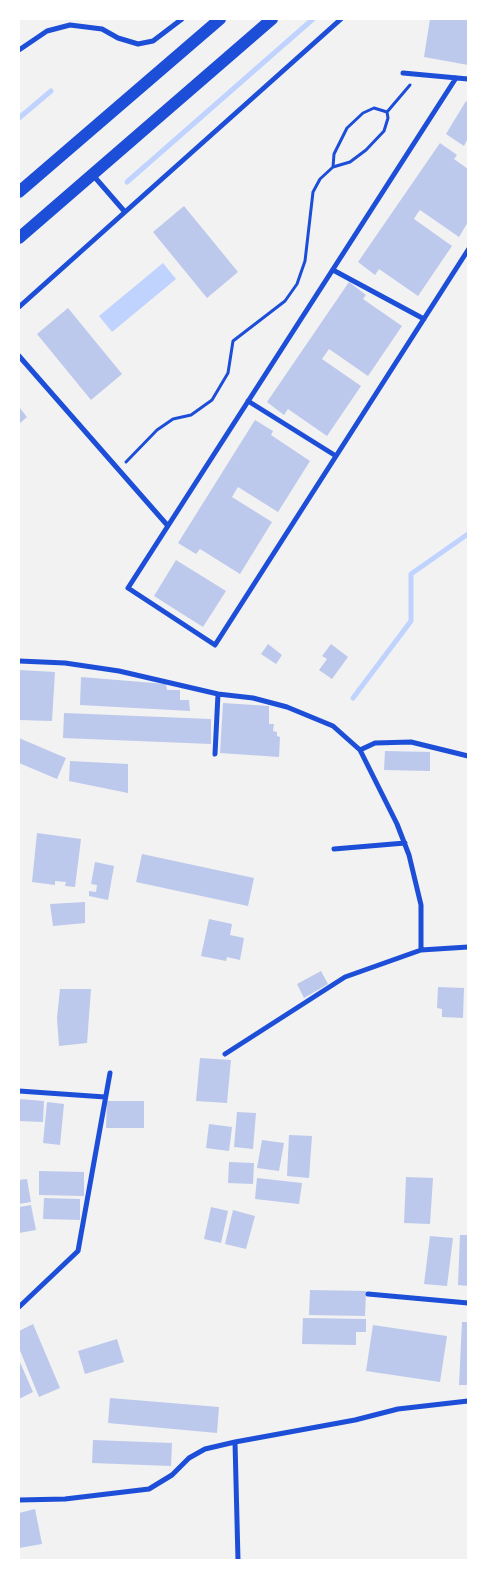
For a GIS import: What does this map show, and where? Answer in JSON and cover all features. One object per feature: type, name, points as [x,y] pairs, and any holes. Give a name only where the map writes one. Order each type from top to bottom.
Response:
[{"type":"main road","points":[[19,192],[220,19]]},
{"type":"main road","points":[[19,238],[272,19]]},
{"type":"street","points":[[19,50],[47,32],[70,25],[102,29],[118,38],[138,44],[153,41],[182,19]]},
{"type":"street","points":[[19,306],[341,19]]},
{"type":"street","points":[[403,73],[468,79]]},
{"type":"street","points":[[456,78],[128,588],[215,645],[468,250]]},
{"type":"street","points":[[92,174],[125,212]]},
{"type":"street","points":[[333,270],[424,319]]},
{"type":"street","points":[[19,356],[168,526]]},
{"type":"street","points":[[248,401],[336,456]]},
{"type":"street","points":[[19,661],[65,663],[119,671],[218,694],[253,698],[287,707],[333,726],[360,750],[405,843],[421,905],[421,950]]},
{"type":"street","points":[[215,754],[218,694]]},
{"type":"street","points":[[360,750],[376,743],[411,742],[468,756]]},
{"type":"street","points":[[334,849],[405,843]]},
{"type":"street","points":[[226,1054],[345,977],[421,950],[468,947]]},
{"type":"street","points":[[19,1307],[78,1251],[110,1074]]},
{"type":"street","points":[[19,1092],[105,1097]]},
{"type":"street","points":[[368,1294],[468,1303]]},
{"type":"street","points":[[19,1500],[65,1498],[149,1489],[172,1475],[189,1458],[205,1449],[424,1404],[468,1401]]},
{"type":"street","points":[[235,1442],[238,1560]]},
{"type":"path","points":[[119,469],[157,430],[173,419],[191,415],[212,400],[228,373],[233,341],[285,301],[297,284],[305,261],[313,192],[320,180],[333,167],[350,162],[366,150],[384,131],[388,118],[387,112],[419,74]]},
{"type":"path","points":[[333,167],[334,154],[347,128],[363,114],[374,108],[387,112]]},
{"type":"water","points":[[163,263],[176,279],[112,332],[99,316]]},
{"type":"building","points":[[430,19],[468,19],[468,65],[424,57]]},
{"type":"building","points":[[466,101],[468,103],[468,138],[464,146],[446,134]]},
{"type":"building","points":[[440,143],[457,155],[454,159],[468,169],[468,222],[459,237],[420,210],[417,214],[414,219],[452,246],[418,296],[379,269],[375,275],[358,262]]},
{"type":"building","points":[[184,206],[238,272],[207,298],[153,232]]},
{"type":"building","points":[[349,282],[366,295],[363,299],[402,326],[368,376],[329,349],[322,359],[361,386],[327,436],[288,409],[284,415],[267,402]]},
{"type":"building","points":[[68,308],[122,374],[91,400],[37,334]]},
{"type":"building","points":[[19,407],[27,417],[19,424]]},
{"type":"building","points":[[255,420],[273,431],[271,435],[310,461],[278,512],[238,487],[232,497],[272,522],[240,574],[200,549],[196,554],[178,543]]},
{"type":"building","points":[[176,560],[226,591],[203,627],[154,596]]},
{"type":"building","points":[[268,644],[282,655],[276,664],[261,654]]},
{"type":"building","points":[[331,644],[348,657],[332,679],[319,670],[327,659],[322,656]]},
{"type":"building","points":[[19,670],[55,672],[52,721],[19,720]]},
{"type":"building","points":[[81,677],[166,684],[167,690],[180,690],[180,700],[189,700],[190,711],[80,705]]},
{"type":"building","points":[[223,703],[269,706],[269,724],[274,724],[273,731],[277,732],[277,736],[280,737],[279,757],[220,753]]},
{"type":"building","points":[[64,713],[211,719],[211,744],[63,738]]},
{"type":"building","points":[[19,738],[66,758],[57,779],[19,763]]},
{"type":"building","points":[[385,751],[430,752],[430,771],[384,770]]},
{"type":"building","points":[[70,761],[128,764],[128,793],[69,781]]},
{"type":"building","points":[[37,833],[81,839],[75,887],[65,886],[66,882],[55,881],[55,885],[32,882]]},
{"type":"building","points":[[142,854],[254,878],[248,906],[136,882]]},
{"type":"building","points":[[95,862],[114,866],[108,900],[89,896],[89,891],[96,892],[97,885],[91,884]]},
{"type":"building","points":[[85,902],[85,923],[53,926],[50,904]]},
{"type":"building","points":[[209,919],[232,924],[230,935],[244,938],[240,960],[227,957],[226,961],[201,956]]},
{"type":"building","points":[[321,971],[328,984],[304,998],[297,984]]},
{"type":"building","points":[[438,987],[464,988],[463,1018],[442,1017],[442,1009],[437,1008]]},
{"type":"building","points":[[60,989],[91,989],[87,1043],[59,1046],[57,1018]]},
{"type":"building","points":[[200,1058],[231,1060],[227,1103],[196,1101]]},
{"type":"building","points":[[19,1099],[44,1101],[43,1122],[19,1121]]},
{"type":"building","points":[[107,1101],[144,1101],[144,1128],[106,1128]]},
{"type":"building","points":[[47,1102],[64,1104],[60,1145],[43,1143]]},
{"type":"building","points":[[237,1112],[256,1113],[253,1149],[234,1147]]},
{"type":"building","points":[[209,1124],[232,1127],[229,1151],[206,1148]]},
{"type":"building","points":[[289,1135],[312,1136],[309,1178],[287,1176]]},
{"type":"building","points":[[262,1140],[284,1143],[279,1171],[257,1168]]},
{"type":"building","points":[[229,1162],[254,1163],[253,1184],[228,1183]]},
{"type":"building","points":[[39,1171],[84,1172],[84,1196],[39,1195]]},
{"type":"building","points":[[406,1177],[433,1178],[430,1224],[404,1223]]},
{"type":"building","points":[[257,1178],[302,1183],[299,1204],[255,1199]]},
{"type":"building","points":[[27,1179],[31,1202],[19,1204],[19,1180]]},
{"type":"building","points":[[44,1198],[80,1199],[80,1220],[43,1219]]},
{"type":"building","points":[[31,1205],[36,1230],[19,1233],[19,1207]]},
{"type":"building","points":[[211,1207],[228,1211],[221,1243],[204,1239]]},
{"type":"building","points":[[233,1210],[255,1216],[246,1249],[225,1244]]},
{"type":"building","points":[[460,1235],[468,1235],[468,1286],[458,1285]]},
{"type":"building","points":[[430,1236],[453,1238],[447,1286],[424,1284]]},
{"type":"building","points":[[310,1290],[366,1291],[365,1316],[309,1315]]},
{"type":"building","points":[[303,1318],[366,1319],[366,1332],[356,1332],[356,1345],[302,1344]]},
{"type":"building","points":[[462,1322],[468,1322],[468,1385],[459,1385]]},
{"type":"building","points":[[33,1324],[60,1388],[39,1397],[19,1348],[19,1331]]},
{"type":"building","points":[[373,1325],[447,1336],[440,1382],[366,1371]]},
{"type":"building","points":[[117,1339],[124,1362],[85,1374],[78,1351]]},
{"type":"building","points":[[19,1360],[33,1392],[19,1399]]},
{"type":"building","points":[[110,1398],[219,1407],[217,1433],[108,1423]]},
{"type":"building","points":[[93,1440],[172,1443],[171,1466],[92,1463]]},
{"type":"building","points":[[35,1509],[42,1544],[19,1548],[19,1513]]},
{"type":"waterway","points":[[127,182],[313,19]]},
{"type":"waterway","points":[[19,118],[51,91]]},
{"type":"waterway","points":[[353,698],[411,621],[411,574],[468,534]]}]
